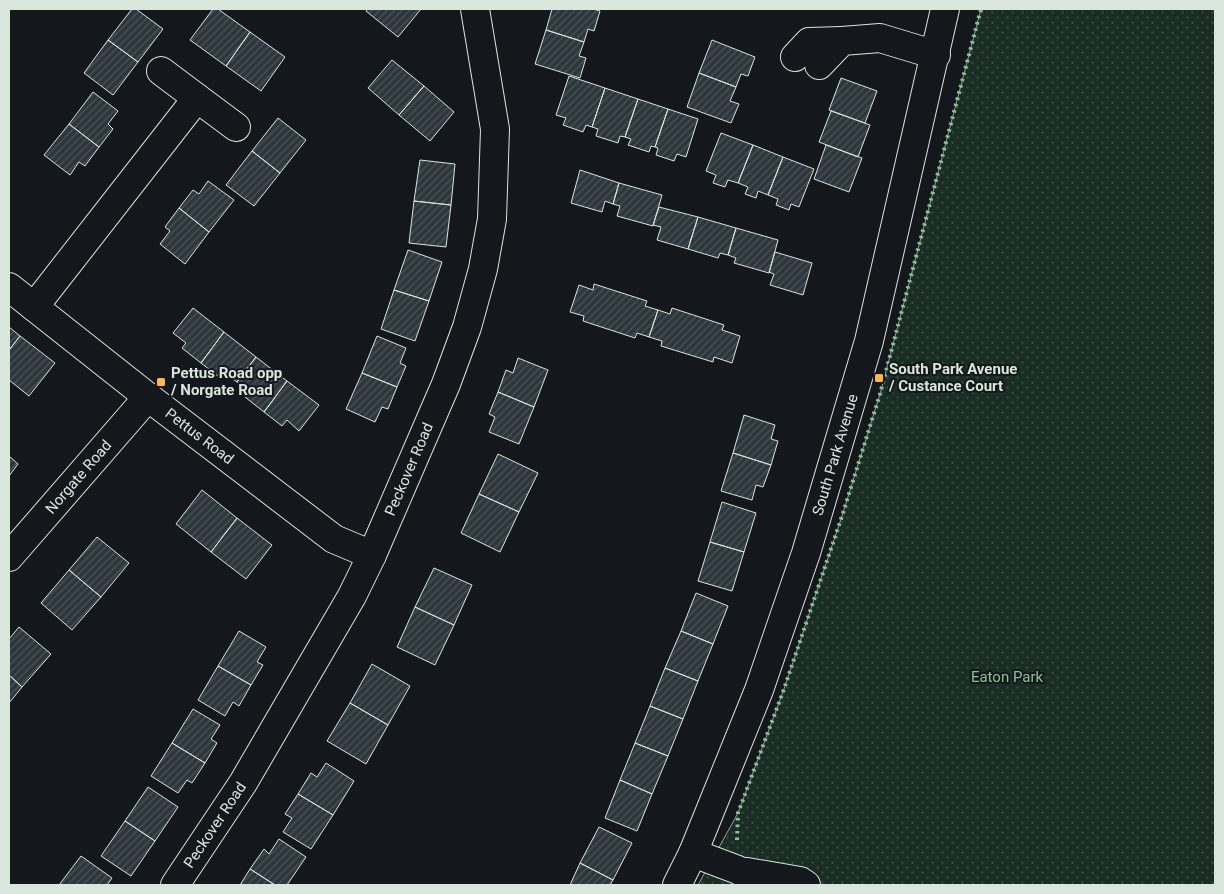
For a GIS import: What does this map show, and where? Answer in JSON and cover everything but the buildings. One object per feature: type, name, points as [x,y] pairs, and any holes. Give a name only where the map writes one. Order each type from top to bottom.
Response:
[{"type":"street","name":"Peckover Road","points":[[175,885],[243,783],[352,596],[372,555],[446,384],[467,328],[483,269],[492,219],[495,129],[476,9]]},
{"type":"street","name":"South Park Avenue","points":[[677,885],[693,853],[759,690],[806,553],[869,341],[945,9]]},
{"type":"street","points":[[807,47],[842,41],[880,38],[936,55]]},
{"type":"street","points":[[161,71],[236,127]]},
{"type":"street","points":[[34,307],[197,98]]},
{"type":"street","name":"Pettus Road","points":[[9,287],[148,397],[334,539],[372,555]]},
{"type":"street","name":"Norgate Road","points":[[9,557],[148,397]]},
{"type":"street","points":[[693,853],[738,870],[765,885]]},
{"type":"street","points":[[738,870],[800,881],[806,885]]},
{"type":"green space","name":"Eaton Park","points":[[981,9],[1215,9],[1215,885],[698,885],[738,813],[784,689],[843,513],[880,394]]},
{"type":"hedge","points":[[737,840],[738,813],[784,689],[843,513],[880,394],[981,9]]},
{"type":"place","name":"South Park Avenue / Custance Court","points":[[879,378]]},
{"type":"place","name":"Pettus Road opp / Norgate Road","points":[[161,382]]}]
